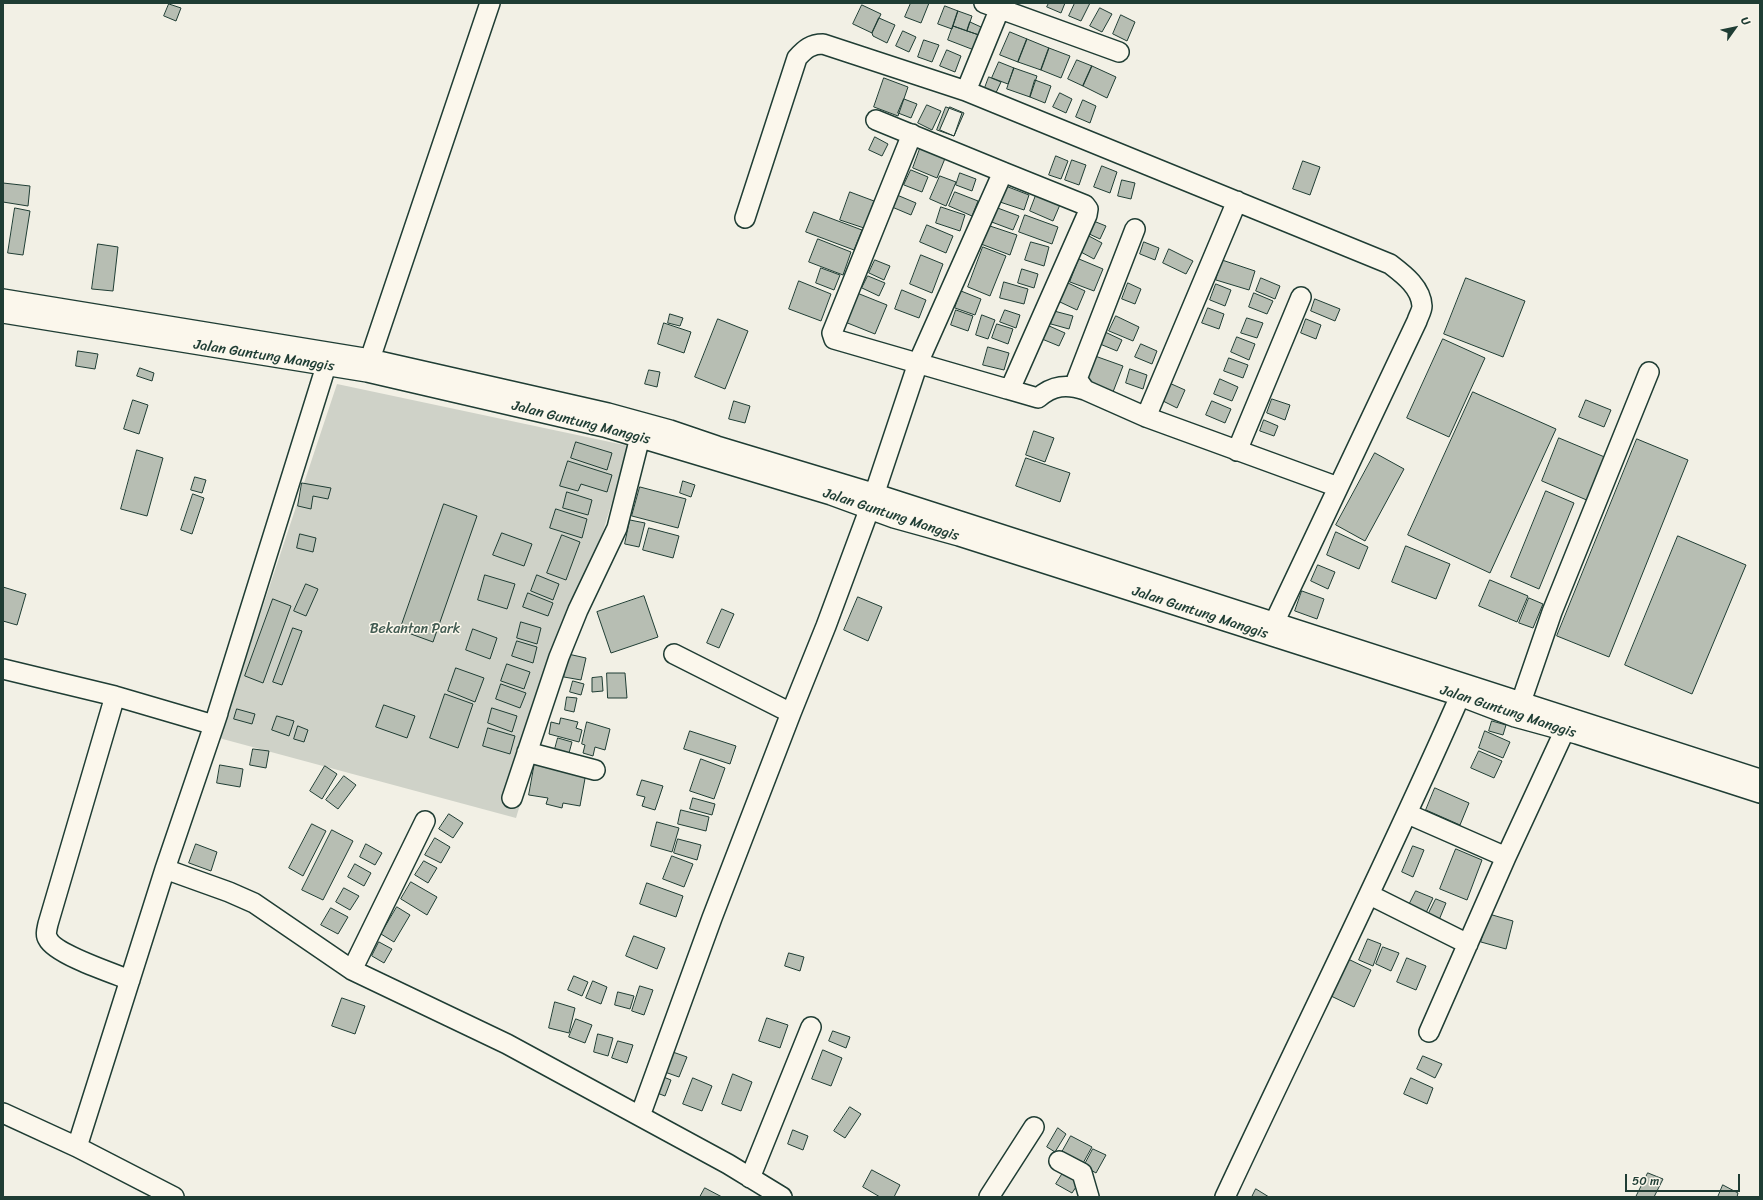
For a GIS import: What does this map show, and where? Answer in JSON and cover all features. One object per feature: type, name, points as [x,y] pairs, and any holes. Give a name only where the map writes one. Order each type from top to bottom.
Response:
[{"type":"street","points":[[370,359],[490,3]]},
{"type":"street","points":[[966,91],[996,5],[1119,52]]},
{"type":"street","points":[[745,218],[797,58],[805,49],[814,44],[823,44],[966,91],[1390,264],[1407,277],[1418,292],[1422,306],[1417,321],[1274,623]]},
{"type":"street","points":[[876,120],[1086,205],[1088,208],[1087,214],[1012,386],[1007,389]]},
{"type":"street","points":[[912,134],[831,334],[834,339],[1038,398],[1056,387],[1072,386],[1085,390],[1146,417],[1338,487]]},
{"type":"street","points":[[640,1116],[704,940],[790,713],[826,626],[871,501],[918,363],[1003,172]]},
{"type":"street","points":[[1146,417],[1237,201]]},
{"type":"street","points":[[1085,390],[1077,378],[1135,229]]},
{"type":"street","points":[[1237,451],[1301,297]]},
{"type":"street","name":"Jalan Guntung Manggis","points":[[3,299],[329,362],[368,372],[576,414],[670,430],[871,501],[960,536],[1354,656],[1521,702],[1760,778]]},
{"type":"street","name":"Jalan Guntung Manggis","points":[[3,313],[329,362],[370,359],[576,414],[640,437],[831,495],[871,501],[1274,623],[1354,656],[1515,717],[1760,793]]},
{"type":"street","points":[[77,1147],[165,869],[214,725],[329,362]]},
{"type":"street","points":[[1521,702],[1552,612],[1649,372]]},
{"type":"street","points":[[512,798],[560,657],[578,610],[617,528],[640,437]]},
{"type":"street","points":[[674,654],[790,713]]},
{"type":"street","points":[[3,669],[115,696],[214,725]]},
{"type":"street","points":[[115,696],[48,924],[46,936],[51,944],[61,952],[130,980]]},
{"type":"street","points":[[1225,1197],[1299,1039],[1408,814],[1460,696]]},
{"type":"street","points":[[1430,1032],[1506,857],[1564,732]]},
{"type":"street","points":[[527,752],[596,770]]},
{"type":"street","points":[[1408,814],[1506,857]]},
{"type":"street","points":[[352,970],[425,821]]},
{"type":"street","points":[[165,869],[229,892],[254,903],[352,970],[507,1044],[640,1116],[782,1197]]},
{"type":"street","points":[[1370,895],[1468,944]]},
{"type":"street","points":[[750,1178],[811,1026]]},
{"type":"street","points":[[3,1113],[77,1147],[174,1197]]},
{"type":"street","points":[[988,1197],[1034,1127]]},
{"type":"street","points":[[1059,1161],[1082,1173],[1089,1197]]},
{"type":"green space","name":"Bekantan Park","points":[[337,384],[629,446],[516,818],[219,738]]},
{"type":"building","points":[[911,3],[929,3],[921,23],[905,17]]},
{"type":"building","points":[[1049,3],[1065,3],[1061,13],[1047,7]]},
{"type":"building","points":[[1075,3],[1090,3],[1081,21],[1069,16]]},
{"type":"building","points":[[169,4],[181,8],[176,21],[164,16]]},
{"type":"building","points":[[862,5],[881,14],[872,33],[853,24]]},
{"type":"building","points":[[945,6],[958,11],[952,29],[938,24]]},
{"type":"building","points":[[1100,8],[1112,14],[1102,32],[1090,26]]},
{"type":"building","points":[[958,11],[972,16],[967,31],[953,26]]},
{"type":"building","points":[[1121,15],[1135,22],[1127,41],[1113,34]]},
{"type":"building","points":[[879,18],[895,25],[887,43],[873,36],[872,33]]},
{"type":"building","points":[[970,22],[981,27],[979,35],[967,31]]},
{"type":"building","points":[[953,26],[979,35],[974,50],[948,40]]},
{"type":"building","points":[[903,31],[916,37],[909,52],[896,46]]},
{"type":"building","points":[[1010,32],[1027,39],[1018,62],[1000,55]]},
{"type":"building","points":[[1027,39],[1049,48],[1041,70],[1018,62]]},
{"type":"building","points":[[924,40],[939,45],[932,62],[918,57]]},
{"type":"building","points":[[1049,48],[1070,56],[1061,78],[1041,70]]},
{"type":"building","points":[[947,50],[961,56],[955,72],[940,66]]},
{"type":"building","points":[[1077,60],[1092,66],[1083,86],[1068,79]]},
{"type":"building","points":[[999,62],[1014,68],[1008,84],[992,78]]},
{"type":"building","points":[[1092,66],[1116,77],[1107,98],[1083,86]]},
{"type":"building","points":[[1014,68],[1037,76],[1030,97],[1007,89]]},
{"type":"building","points":[[989,77],[1001,82],[994,97],[983,93]]},
{"type":"building","points":[[884,78],[908,87],[898,116],[874,107]]},
{"type":"building","points":[[1035,80],[1051,86],[1045,103],[1030,97]]},
{"type":"building","points":[[1060,93],[1072,99],[1066,113],[1053,107]]},
{"type":"building","points":[[904,99],[917,104],[911,118],[898,113]]},
{"type":"building","points":[[1083,100],[1096,106],[1090,123],[1076,117]]},
{"type":"building","points":[[927,105],[941,111],[932,130],[918,123]]},
{"type":"building","points":[[946,107],[962,113],[954,136],[937,130]]},
{"type":"building","points":[[950,107],[964,113],[954,136],[940,130]]},
{"type":"building","points":[[875,137],[888,144],[882,156],[869,150]]},
{"type":"building","points":[[921,146],[946,156],[937,178],[913,168]]},
{"type":"building","points":[[1056,156],[1068,161],[1061,179],[1049,175]]},
{"type":"building","points":[[1072,160],[1086,165],[1079,185],[1065,180]]},
{"type":"building","points":[[1303,161],[1320,167],[1310,195],[1293,189]]},
{"type":"building","points":[[1102,166],[1117,172],[1110,193],[1094,187]]},
{"type":"building","points":[[911,170],[928,177],[922,192],[904,185]]},
{"type":"building","points":[[960,173],[976,179],[972,191],[956,185]]},
{"type":"building","points":[[940,176],[956,182],[946,206],[930,199]]},
{"type":"building","points":[[1122,180],[1135,183],[1131,199],[1118,196]]},
{"type":"building","points":[[3,183],[30,186],[28,206],[3,202]]},
{"type":"building","points":[[1003,185],[1029,195],[1024,210],[997,201]]},
{"type":"building","points":[[1038,190],[1062,200],[1053,221],[1030,211]]},
{"type":"building","points":[[850,192],[874,201],[864,228],[840,220]]},
{"type":"building","points":[[955,192],[978,201],[972,216],[949,206]]},
{"type":"building","points":[[897,195],[916,203],[911,215],[892,207]]},
{"type":"building","points":[[941,207],[965,215],[960,231],[936,223]]},
{"type":"building","points":[[995,207],[1019,216],[1013,230],[989,221]]},
{"type":"building","points":[[15,208],[30,211],[23,255],[8,253]]},
{"type":"building","points":[[814,212],[862,230],[854,250],[806,232]]},
{"type":"building","points":[[1025,215],[1058,227],[1052,244],[1019,232]]},
{"type":"building","points":[[1091,220],[1106,226],[1100,239],[1085,232]]},
{"type":"building","points":[[927,225],[953,236],[946,253],[920,242]]},
{"type":"building","points":[[987,225],[1017,235],[1010,255],[981,244]]},
{"type":"building","points":[[1087,235],[1102,243],[1094,259],[1079,251]]},
{"type":"building","points":[[818,239],[851,252],[843,275],[809,262]]},
{"type":"building","points":[[1031,242],[1049,247],[1044,266],[1025,260]]},
{"type":"building","points":[[1144,242],[1159,248],[1155,260],[1140,254]]},
{"type":"building","points":[[98,244],[118,247],[113,291],[92,289]]},
{"type":"building","points":[[983,247],[1006,256],[990,296],[968,287]]},
{"type":"building","points":[[1169,249],[1193,261],[1186,274],[1163,263]]},
{"type":"building","points":[[921,255],[943,264],[932,293],[910,284]]},
{"type":"building","points":[[1079,259],[1103,269],[1094,291],[1070,282]]},
{"type":"building","points":[[875,260],[890,266],[884,280],[869,273]]},
{"type":"building","points":[[1222,260],[1255,271],[1249,290],[1216,280]]},
{"type":"building","points":[[821,268],[840,275],[834,290],[816,283]]},
{"type":"building","points":[[1022,269],[1038,274],[1034,288],[1018,283]]},
{"type":"building","points":[[868,276],[885,283],[879,296],[862,288]]},
{"type":"building","points":[[1261,278],[1280,286],[1275,299],[1256,291]]},
{"type":"building","points":[[1466,278],[1525,301],[1503,357],[1444,334]]},
{"type":"building","points":[[799,281],[831,294],[821,321],[789,309]]},
{"type":"building","points":[[1004,282],[1028,289],[1024,304],[1000,298]]},
{"type":"building","points":[[1068,283],[1085,291],[1077,310],[1060,302]]},
{"type":"building","points":[[1128,283],[1141,289],[1135,304],[1122,299]]},
{"type":"building","points":[[1216,284],[1231,290],[1225,306],[1210,300]]},
{"type":"building","points":[[902,290],[926,300],[919,318],[895,309]]},
{"type":"building","points":[[961,291],[981,299],[975,315],[955,308]]},
{"type":"building","points":[[857,293],[887,305],[875,334],[845,322]]},
{"type":"building","points":[[1254,293],[1273,301],[1267,314],[1249,307]]},
{"type":"building","points":[[1315,299],[1340,309],[1335,321],[1311,311]]},
{"type":"building","points":[[1208,308],[1224,314],[1219,329],[1202,323]]},
{"type":"building","points":[[956,310],[973,316],[968,331],[951,325]]},
{"type":"building","points":[[1005,310],[1020,315],[1016,328],[1000,322]]},
{"type":"building","points":[[1054,311],[1073,316],[1069,329],[1051,324]]},
{"type":"building","points":[[670,314],[683,318],[680,326],[668,323]]},
{"type":"building","points":[[982,315],[995,320],[988,339],[976,335]]},
{"type":"building","points":[[1116,316],[1139,327],[1133,341],[1109,331]]},
{"type":"building","points":[[1247,318],[1263,323],[1257,338],[1241,333]]},
{"type":"building","points":[[718,319],[748,331],[725,389],[695,377]]},
{"type":"building","points":[[1306,319],[1321,325],[1316,339],[1301,333]]},
{"type":"building","points":[[664,323],[691,332],[684,353],[658,344]]},
{"type":"building","points":[[997,324],[1013,329],[1008,344],[992,338]]},
{"type":"building","points":[[1047,325],[1065,333],[1059,346],[1042,339]]},
{"type":"building","points":[[1105,332],[1122,340],[1117,351],[1100,344]]},
{"type":"building","points":[[1237,337],[1255,344],[1249,360],[1231,352]]},
{"type":"building","points":[[1443,339],[1485,358],[1449,437],[1407,418]]},
{"type":"building","points":[[1141,344],[1157,351],[1152,364],[1135,357]]},
{"type":"building","points":[[988,347],[1009,353],[1004,370],[983,365]]},
{"type":"building","points":[[78,351],[98,354],[95,369],[76,366]]},
{"type":"building","points":[[1095,356],[1123,366],[1113,392],[1086,381]]},
{"type":"building","points":[[1229,358],[1248,365],[1243,378],[1224,371]]},
{"type":"building","points":[[140,368],[154,373],[152,381],[137,376]]},
{"type":"building","points":[[1130,369],[1147,375],[1143,389],[1126,383]]},
{"type":"building","points":[[649,370],[660,372],[657,387],[645,384]]},
{"type":"building","points":[[1220,379],[1238,387],[1232,401],[1214,394]]},
{"type":"building","points":[[1167,382],[1185,390],[1177,408],[1159,399]]},
{"type":"building","points":[[1473,392],[1556,429],[1490,573],[1408,535]]},
{"type":"building","points":[[1272,399],[1290,405],[1285,420],[1267,413]]},
{"type":"building","points":[[133,400],[148,405],[139,434],[124,429]]},
{"type":"building","points":[[1586,400],[1611,410],[1604,427],[1579,417]]},
{"type":"building","points":[[734,401],[750,406],[745,423],[729,419]]},
{"type":"building","points":[[1212,401],[1231,409],[1225,423],[1206,415]]},
{"type":"building","points":[[1264,420],[1278,426],[1274,436],[1260,431]]},
{"type":"building","points":[[1034,431],[1054,438],[1045,462],[1026,455]]},
{"type":"building","points":[[1559,438],[1607,458],[1589,501],[1542,481]]},
{"type":"building","points":[[1637,439],[1688,460],[1609,657],[1557,636]]},
{"type":"building","points":[[576,442],[612,453],[607,470],[571,458]]},
{"type":"building","points":[[137,450],[163,458],[147,516],[121,509]]},
{"type":"building","points":[[1375,453],[1404,469],[1365,541],[1336,525]]},
{"type":"building","points":[[1026,458],[1070,473],[1060,502],[1016,486]]},
{"type":"building","points":[[568,461],[612,475],[607,492],[581,484],[578,491],[560,486]]},
{"type":"building","points":[[195,477],[206,480],[202,493],[191,490]]},
{"type":"building","points":[[683,481],[695,485],[691,497],[680,493]]},
{"type":"building","points":[[302,483],[331,488],[328,499],[313,496],[311,509],[298,506]]},
{"type":"building","points":[[640,487],[686,499],[678,528],[632,516]]},
{"type":"building","points":[[1546,491],[1574,503],[1539,589],[1511,577]]},
{"type":"building","points":[[567,492],[592,500],[588,515],[563,508]]},
{"type":"building","points":[[193,494],[204,498],[192,534],[181,530]]},
{"type":"building","points":[[444,504],[477,516],[433,642],[400,630]]},
{"type":"building","points":[[556,509],[587,519],[582,538],[550,528]]},
{"type":"building","points":[[630,520],[645,523],[639,547],[625,544]]},
{"type":"building","points":[[649,528],[679,536],[673,558],[643,550]]},
{"type":"building","points":[[1336,532],[1368,547],[1359,569],[1327,555]]},
{"type":"building","points":[[502,533],[532,544],[524,566],[493,555]]},
{"type":"building","points":[[300,534],[316,538],[313,552],[297,548]]},
{"type":"building","points":[[562,535],[580,542],[566,580],[547,573]]},
{"type":"building","points":[[1678,536],[1746,565],[1692,694],[1625,665]]},
{"type":"building","points":[[1406,546],[1450,564],[1436,599],[1392,582]]},
{"type":"building","points":[[1318,565],[1335,572],[1328,589],[1311,581]]},
{"type":"building","points":[[485,575],[515,584],[507,609],[478,600]]},
{"type":"building","points":[[537,575],[559,584],[553,600],[531,591]]},
{"type":"building","points":[[1490,580],[1528,596],[1517,622],[1479,606]]},
{"type":"building","points":[[306,584],[318,589],[306,616],[294,611]]},
{"type":"building","points":[[3,587],[26,594],[17,625],[3,621]]},
{"type":"building","points":[[1302,591],[1324,599],[1317,619],[1295,611]]},
{"type":"building","points":[[528,593],[553,603],[548,616],[523,607]]},
{"type":"building","points":[[644,596],[658,637],[611,653],[597,612]]},
{"type":"building","points":[[858,597],[882,607],[868,641],[844,630]]},
{"type":"building","points":[[1529,598],[1543,604],[1533,628],[1519,623]]},
{"type":"building","points":[[273,599],[291,606],[263,683],[245,676]]},
{"type":"building","points":[[722,609],[734,614],[719,648],[707,643]]},
{"type":"building","points":[[521,622],[541,628],[537,644],[517,638]]},
{"type":"building","points":[[293,628],[302,631],[282,685],[273,682]]},
{"type":"building","points":[[473,629],[497,638],[490,659],[466,650]]},
{"type":"building","points":[[517,641],[537,647],[533,663],[512,656]]},
{"type":"building","points":[[568,654],[586,658],[581,680],[564,677]]},
{"type":"building","points":[[507,664],[530,672],[524,689],[501,681]]},
{"type":"building","points":[[456,668],[484,678],[475,702],[448,691]]},
{"type":"building","points":[[607,673],[625,673],[627,698],[608,698]]},
{"type":"building","points":[[602,677],[603,691],[592,692],[592,678]]},
{"type":"building","points":[[573,681],[584,684],[581,695],[570,692]]},
{"type":"building","points":[[501,684],[526,693],[520,708],[496,699]]},
{"type":"building","points":[[445,694],[473,704],[458,748],[430,738]]},
{"type":"building","points":[[567,697],[577,698],[574,712],[565,710]]},
{"type":"building","points":[[384,705],[415,716],[407,738],[376,727]]},
{"type":"building","points":[[492,708],[517,716],[512,732],[488,723]]},
{"type":"building","points":[[237,709],[255,714],[252,724],[234,719]]},
{"type":"building","points":[[277,716],[294,721],[289,736],[272,730]]},
{"type":"building","points":[[561,718],[578,722],[576,728],[582,730],[579,742],[549,734],[551,722],[559,724]]},
{"type":"building","points":[[1492,721],[1506,725],[1503,735],[1489,731]]},
{"type":"building","points":[[587,722],[610,729],[605,750],[595,747],[593,756],[583,753],[585,745],[582,744]]},
{"type":"building","points":[[298,726],[308,730],[304,742],[294,739]]},
{"type":"building","points":[[488,728],[515,736],[510,754],[483,746]]},
{"type":"building","points":[[690,731],[736,746],[730,764],[684,749]]},
{"type":"building","points":[[1485,731],[1510,742],[1503,758],[1479,748]]},
{"type":"building","points":[[558,738],[572,742],[569,753],[555,749]]},
{"type":"building","points":[[253,749],[269,751],[266,768],[250,765]]},
{"type":"building","points":[[1479,751],[1502,761],[1494,778],[1471,768]]},
{"type":"building","points":[[701,759],[725,768],[714,799],[690,791]]},
{"type":"building","points":[[535,762],[586,773],[580,806],[563,803],[562,808],[546,804],[548,798],[529,795]]},
{"type":"building","points":[[220,765],[243,769],[240,787],[217,783]]},
{"type":"building","points":[[325,766],[337,774],[322,799],[310,791]]},
{"type":"building","points":[[344,776],[356,785],[338,809],[326,800]]},
{"type":"building","points":[[642,780],[663,786],[655,810],[642,806],[645,797],[637,795]]},
{"type":"building","points":[[1435,788],[1469,803],[1460,825],[1426,810]]},
{"type":"building","points":[[693,798],[715,804],[712,815],[690,809]]},
{"type":"building","points":[[681,810],[709,817],[706,831],[678,824]]},
{"type":"building","points":[[449,814],[463,823],[453,838],[439,829]]},
{"type":"building","points":[[657,822],[679,828],[672,852],[651,846]]},
{"type":"building","points":[[312,824],[326,831],[303,876],[289,868]]},
{"type":"building","points":[[332,830],[353,841],[323,900],[302,890]]},
{"type":"building","points":[[435,838],[450,847],[441,863],[425,855]]},
{"type":"building","points":[[678,839],[701,845],[697,860],[674,853]]},
{"type":"building","points":[[196,844],[217,852],[211,871],[189,863]]},
{"type":"building","points":[[366,844],[382,853],[375,865],[360,857]]},
{"type":"building","points":[[1413,846],[1424,850],[1413,877],[1402,872]]},
{"type":"building","points":[[1456,849],[1482,860],[1467,900],[1440,889]]},
{"type":"building","points":[[672,856],[693,864],[684,887],[663,879]]},
{"type":"building","points":[[424,861],[437,868],[428,883],[415,875]]},
{"type":"building","points":[[355,864],[371,873],[364,886],[348,877]]},
{"type":"building","points":[[411,882],[437,897],[427,915],[401,899]]},
{"type":"building","points":[[647,883],[683,896],[676,917],[640,904]]},
{"type":"building","points":[[344,888],[359,896],[350,910],[336,902]]},
{"type":"building","points":[[1416,891],[1433,898],[1425,915],[1408,907]]},
{"type":"building","points":[[1436,899],[1446,903],[1439,920],[1428,915]]},
{"type":"building","points":[[397,907],[410,915],[394,942],[381,934]]},
{"type":"building","points":[[331,908],[348,917],[338,934],[321,925]]},
{"type":"building","points":[[1489,914],[1513,921],[1506,949],[1481,942]]},
{"type":"building","points":[[634,936],[665,948],[657,969],[626,956]]},
{"type":"building","points":[[1368,939],[1381,944],[1373,966],[1359,960]]},
{"type":"building","points":[[379,942],[392,949],[384,963],[372,956]]},
{"type":"building","points":[[1383,947],[1399,953],[1391,971],[1376,964]]},
{"type":"building","points":[[789,953],[804,957],[800,971],[785,966]]},
{"type":"building","points":[[1407,958],[1426,966],[1416,990],[1397,982]]},
{"type":"building","points":[[1348,959],[1371,970],[1354,1007],[1331,996]]},
{"type":"building","points":[[574,976],[588,982],[582,996],[568,990]]},
{"type":"building","points":[[593,981],[607,987],[601,1004],[586,998]]},
{"type":"building","points":[[640,986],[653,990],[644,1015],[632,1011]]},
{"type":"building","points":[[618,992],[634,996],[630,1009],[615,1005]]},
{"type":"building","points":[[342,998],[365,1006],[355,1034],[332,1026]]},
{"type":"building","points":[[555,1002],[575,1008],[569,1033],[549,1028]]},
{"type":"building","points":[[767,1018],[788,1025],[780,1048],[759,1041]]},
{"type":"building","points":[[576,1019],[592,1025],[585,1043],[569,1037]]},
{"type":"building","points":[[833,1031],[850,1037],[846,1048],[829,1041]]},
{"type":"building","points":[[598,1034],[613,1038],[608,1056],[594,1052]]},
{"type":"building","points":[[618,1041],[633,1045],[627,1063],[612,1058]]},
{"type":"building","points":[[667,1050],[687,1057],[679,1077],[659,1070]]},
{"type":"building","points":[[823,1050],[842,1058],[831,1086],[812,1079]]},
{"type":"building","points":[[1423,1056],[1442,1064],[1435,1078],[1417,1069]]},
{"type":"building","points":[[656,1074],[671,1080],[665,1096],[649,1090]]},
{"type":"building","points":[[733,1074],[752,1082],[741,1111],[722,1104]]},
{"type":"building","points":[[693,1078],[712,1086],[702,1111],[683,1104]]},
{"type":"building","points":[[1411,1078],[1433,1088],[1427,1104],[1404,1094]]},
{"type":"building","points":[[850,1107],[861,1114],[845,1138],[834,1131]]},
{"type":"building","points":[[1058,1128],[1066,1134],[1055,1152],[1047,1147]]},
{"type":"building","points":[[793,1130],[808,1136],[803,1150],[788,1144]]},
{"type":"building","points":[[1071,1136],[1092,1147],[1082,1165],[1061,1154]]},
{"type":"building","points":[[1093,1149],[1106,1155],[1096,1173],[1084,1166]]},
{"type":"building","points":[[1066,1168],[1082,1178],[1072,1193],[1056,1184]]},
{"type":"building","points":[[872,1170],[900,1185],[894,1197],[880,1197],[863,1187]]},
{"type":"building","points":[[1648,1173],[1663,1179],[1654,1197],[1636,1197]]},
{"type":"building","points":[[1723,1185],[1738,1193],[1737,1197],[1718,1197]]},
{"type":"building","points":[[705,1188],[722,1197],[700,1197]]},
{"type":"building","points":[[1256,1189],[1269,1197],[1252,1197]]}]
